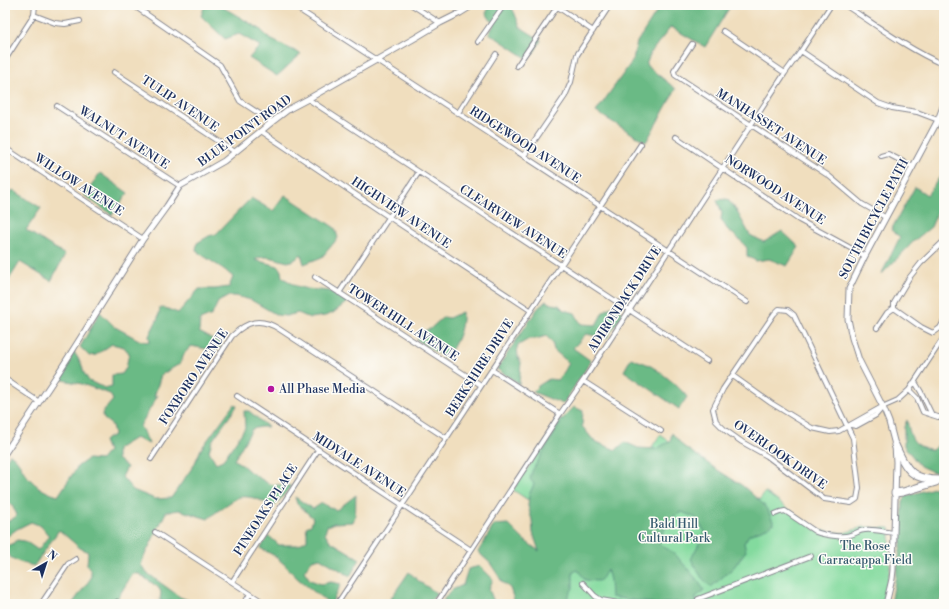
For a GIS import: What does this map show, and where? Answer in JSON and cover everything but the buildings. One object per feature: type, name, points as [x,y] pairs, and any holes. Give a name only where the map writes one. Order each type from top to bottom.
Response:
[{"type":"highway","points":[[895,445],[906,466],[912,473],[927,480],[944,480]]},
{"type":"highway","points":[[895,493],[944,480]]},
{"type":"street","points":[[5,60],[34,15],[35,5]]},
{"type":"street","points":[[133,5],[220,65],[240,101],[272,122]]},
{"type":"street","name":"RIDGEWOOD AVENUE","points":[[292,5],[747,302]]},
{"type":"street","points":[[412,5],[440,23]]},
{"type":"street","name":"BLUE POINT ROAD","points":[[5,453],[143,238],[180,186],[224,161],[289,109],[473,5]]},
{"type":"street","points":[[478,42],[504,5]]},
{"type":"street","points":[[524,156],[565,96],[571,82],[577,56],[610,5]]},
{"type":"street","name":"ADIRONDACK DRIVE","points":[[436,604],[831,5]]},
{"type":"street","points":[[845,5],[911,49],[944,66]]},
{"type":"street","points":[[517,66],[556,6],[593,31]]},
{"type":"street","points":[[34,15],[55,23],[65,24],[80,21]]},
{"type":"street","points":[[723,31],[785,73]]},
{"type":"street","name":"MANHASSET AVENUE","points":[[692,44],[674,71],[675,75],[829,176],[862,204],[886,217]]},
{"type":"street","points":[[801,51],[878,103],[892,108],[917,112],[938,120]]},
{"type":"street","points":[[458,112],[496,54]]},
{"type":"street","name":"TULIP AVENUE","points":[[114,72],[235,152]]},
{"type":"street","name":"CLEARVIEW AVENUE","points":[[308,99],[707,361]]},
{"type":"street","name":"SOUTH BICYCLE PATH","points":[[886,604],[892,579],[895,445],[892,430],[879,407],[859,360],[852,338],[848,319],[849,289],[864,256],[938,120],[944,104]]},
{"type":"street","name":"WALNUT AVENUE","points":[[57,106],[180,186]]},
{"type":"street","name":"HIGHVIEW AVENUE","points":[[262,131],[530,310]]},
{"type":"street","name":"NORWOOD AVENUE","points":[[676,137],[799,220],[864,256]]},
{"type":"street","name":"BERKSHIRE DRIVE","points":[[337,604],[492,370],[560,264],[641,144]]},
{"type":"street","name":"WILLOW AVENUE","points":[[5,148],[143,238]]},
{"type":"street","points":[[881,156],[888,154],[913,167]]},
{"type":"street","points":[[339,293],[418,172]]},
{"type":"street","points":[[894,308],[894,302],[909,278],[921,263],[944,241]]},
{"type":"street","name":"TOWER HILL AVENUE","points":[[315,277],[481,385]]},
{"type":"street","points":[[894,308],[921,327],[933,333],[940,328],[944,321]]},
{"type":"street","points":[[877,328],[887,313],[894,308]]},
{"type":"street","name":"OVERLOOK DRIVE","points":[[779,309],[788,310],[794,315],[849,425],[853,438],[859,488],[857,499],[851,503],[824,498],[767,456],[742,442],[725,430],[716,420],[713,409],[733,376],[774,314],[779,309]]},
{"type":"street","name":"FOXBORO AVENUE","points":[[151,459],[232,336],[241,327],[253,322],[266,322],[278,329],[446,438]]},
{"type":"street","points":[[733,376],[812,428],[830,432],[839,431],[856,419],[879,407],[898,400],[915,382],[944,338]]},
{"type":"street","points":[[492,370],[560,414]]},
{"type":"street","points":[[5,379],[39,402]]},
{"type":"street","points":[[583,381],[661,431]]},
{"type":"street","points":[[915,382],[932,415]]},
{"type":"street","points":[[909,390],[917,398],[922,412],[938,417],[944,417]]},
{"type":"street","name":"MIDVALE AVENUE","points":[[237,396],[471,550]]},
{"type":"street","points":[[849,425],[856,426],[876,415],[879,407]]},
{"type":"street","name":"PINEOAKS PLACE","points":[[232,582],[318,450]]},
{"type":"street","points":[[775,514],[785,511],[820,534],[848,536],[865,530],[894,533]]},
{"type":"street","points":[[155,532],[266,604]]},
{"type":"street","points":[[698,599],[811,556]]},
{"type":"street","points":[[41,604],[68,564],[76,559]]},
{"type":"street","points":[[583,582],[595,596],[601,600],[624,604]]},
{"type":"street","points":[[244,604],[250,594]]},
{"type":"green space","points":[[205,5],[219,5],[260,29],[270,39],[301,54],[277,76],[249,58],[260,46],[239,34],[225,39],[201,16]]},
{"type":"green space","points":[[495,5],[513,5],[512,8],[520,27],[541,40],[535,51],[528,59],[489,33],[494,25],[486,13],[489,8]]},
{"type":"green space","points":[[661,5],[731,5],[705,47],[671,27],[651,52],[646,65],[676,89],[646,142],[596,112],[633,60],[637,42]]},
{"type":"green space","points":[[944,171],[944,196],[931,227],[915,240],[881,275],[900,237],[891,230],[915,187],[927,195]]},
{"type":"green space","points":[[100,173],[128,193],[112,215],[84,195]]},
{"type":"green space","points":[[13,190],[41,208],[26,230],[65,255],[51,281],[20,262],[5,286],[5,201]]},
{"type":"green space","points":[[285,195],[335,228],[338,238],[322,257],[304,264],[301,254],[296,259],[288,262],[267,257],[255,260],[278,266],[282,277],[296,286],[307,289],[330,291],[347,302],[333,313],[325,316],[310,318],[298,313],[286,316],[277,315],[251,300],[236,296],[229,296],[218,302],[212,315],[200,320],[199,332],[222,344],[217,351],[191,346],[184,354],[181,363],[161,375],[154,397],[158,395],[140,426],[149,444],[135,438],[117,449],[117,459],[127,467],[122,477],[133,490],[155,499],[171,498],[194,465],[201,449],[234,404],[237,406],[212,441],[209,451],[216,463],[223,460],[245,428],[244,411],[249,411],[268,427],[252,429],[234,460],[269,484],[291,486],[274,507],[258,499],[240,497],[208,519],[179,510],[166,512],[141,565],[147,573],[180,597],[198,604],[175,604],[172,601],[160,601],[161,592],[158,587],[139,574],[133,573],[114,604],[72,604],[91,578],[91,570],[87,565],[88,552],[80,548],[59,530],[34,566],[11,558],[6,551],[5,546],[12,544],[17,540],[25,541],[38,550],[49,536],[41,526],[31,522],[17,529],[5,538],[5,523],[17,515],[12,505],[5,500],[5,462],[10,454],[35,484],[43,490],[58,496],[78,466],[88,459],[101,460],[108,451],[104,441],[114,435],[112,425],[104,419],[102,413],[113,400],[110,394],[82,384],[63,380],[60,377],[74,352],[89,381],[105,388],[112,386],[112,375],[122,374],[126,368],[129,353],[124,347],[112,344],[96,355],[89,356],[80,347],[100,312],[115,327],[141,341],[150,342],[149,336],[158,318],[160,308],[165,308],[178,313],[199,289],[229,287],[233,277],[196,251],[197,243],[216,234],[251,198],[273,211]]},
{"type":"green space","points":[[727,199],[735,208],[750,235],[764,242],[782,231],[799,247],[787,266],[769,259],[756,261],[747,256],[747,248],[727,229],[721,219],[722,213],[717,200]]},
{"type":"green space","points":[[546,301],[551,304],[559,305],[564,310],[575,313],[581,324],[596,325],[603,312],[612,306],[623,313],[607,338],[586,334],[573,348],[591,361],[563,404],[533,392],[538,386],[549,379],[557,380],[569,363],[554,350],[552,342],[546,336],[536,339],[529,339],[517,346],[518,358],[521,362],[519,384],[497,369],[538,308]]},
{"type":"green space","points":[[462,312],[460,331],[456,342],[446,359],[417,340],[423,331],[430,329],[444,317],[449,318]]},
{"type":"green space","points":[[631,358],[654,368],[684,393],[687,397],[679,409],[624,371]]},
{"type":"green space","name":"Bald Hill Cultural Park","points":[[574,407],[583,411],[582,426],[594,441],[616,450],[625,442],[638,448],[656,449],[670,441],[672,433],[683,446],[743,486],[763,504],[768,511],[774,523],[769,527],[749,535],[744,543],[746,551],[733,568],[711,587],[702,578],[691,559],[705,532],[696,518],[682,512],[668,520],[659,544],[674,553],[704,590],[696,597],[696,604],[678,604],[677,602],[657,604],[611,597],[610,580],[607,569],[603,577],[597,581],[585,580],[578,570],[573,572],[573,588],[564,604],[512,604],[514,600],[510,588],[502,582],[490,563],[478,552],[494,525],[508,524],[524,540],[539,551],[533,533],[532,520],[528,506],[529,495],[534,484],[530,479],[532,471],[565,416]]},
{"type":"green space","name":"Bald Hill Cultural Park","points":[[561,419],[638,468],[660,435],[759,500],[765,492],[817,530],[844,533],[863,527],[890,528],[890,569],[883,604],[552,604],[592,542],[513,490]]},
{"type":"green space","points":[[907,420],[911,437],[920,446],[932,450],[944,441],[944,472],[933,472],[920,466],[904,446],[904,427]]},
{"type":"green space","points":[[944,485],[944,595],[938,604],[891,604],[901,545],[903,501],[906,496]]},
{"type":"green space","points":[[356,495],[353,522],[334,523],[327,526],[325,533],[330,541],[360,559],[350,576],[320,558],[312,560],[304,571],[310,580],[321,584],[331,582],[341,584],[331,604],[297,578],[275,556],[260,548],[269,536],[279,545],[298,545],[307,540],[306,527],[311,525],[313,518],[297,504],[295,497],[313,509],[322,503],[335,510]]},
{"type":"green space","points":[[480,566],[493,579],[489,589],[494,602],[497,604],[452,604],[443,600],[452,590],[463,585],[468,569]]},
{"type":"green space","points":[[409,572],[420,582],[438,594],[426,604],[387,604]]},
{"type":"place","name":"All Phase Media","points":[[271,389]]},
{"type":"park label","name":"The Rose Carracappa Field","points":[[865,553]]}]
